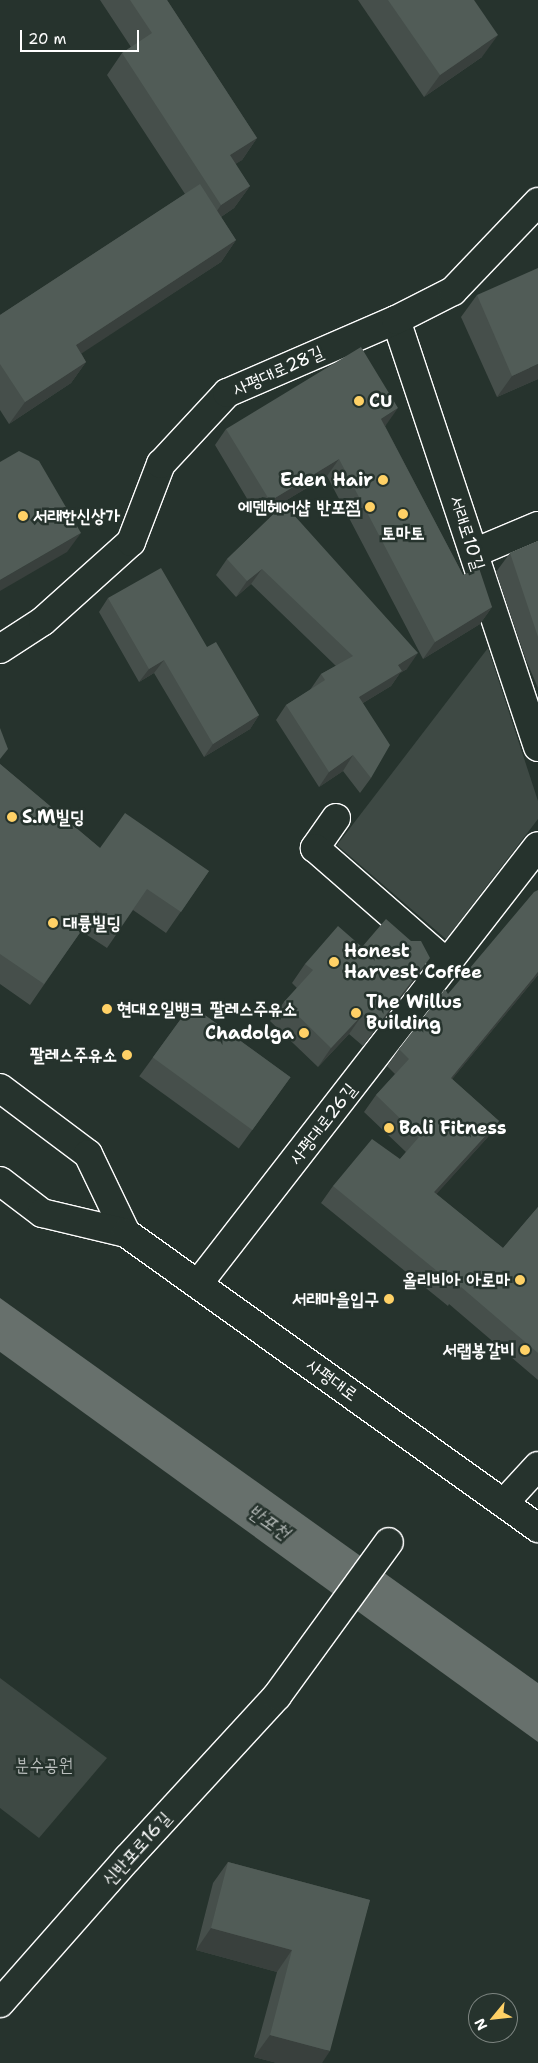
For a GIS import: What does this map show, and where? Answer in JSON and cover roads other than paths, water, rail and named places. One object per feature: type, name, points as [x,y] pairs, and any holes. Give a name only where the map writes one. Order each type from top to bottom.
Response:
[{"type":"street","name":"사평대로28길","points":[[0,649],[43,621],[131,542],[161,464],[227,393],[396,320],[453,291],[538,202]]},
{"type":"street","name":"서래로10길","points":[[396,320],[538,747]]},
{"type":"street","points":[[474,554],[538,526]]},
{"type":"street","points":[[336,818],[315,848],[448,964]]},
{"type":"street","name":"사평대로26길","points":[[198,1284],[538,846]]},
{"type":"street","name":"사평대로","points":[[0,1088],[88,1154],[126,1233]]},
{"type":"street","name":"사평대로","points":[[0,1181],[42,1213],[126,1233],[538,1528]]},
{"type":"street","points":[[504,1503],[538,1466]]},
{"type":"street","name":"신반포로16길","points":[[0,2003],[128,1858],[277,1696],[389,1542]]},
{"type":"water","name":"반포천","points":[[0,1298],[538,1683],[538,1742],[0,1352]]},
{"type":"place","name":"CU","points":[[359,401]]},
{"type":"place","name":"Eden Hair","points":[[383,480]]},
{"type":"place","name":"에덴헤어샵 반포점","points":[[370,507]]},
{"type":"place","name":"토마토","points":[[403,514]]},
{"type":"place","name":"서래한신상가","points":[[23,516]]},
{"type":"place","name":"S.M빌딩","points":[[12,817]]},
{"type":"place","name":"대륭빌딩","points":[[53,923]]},
{"type":"place","name":"Honest Harvest Coffee","points":[[334,962]]},
{"type":"place","name":"현대오일뱅크 팔레스주유소","points":[[107,1009]]},
{"type":"place","name":"The Willus Building","points":[[356,1013]]},
{"type":"place","name":"Chadolga","points":[[304,1033]]},
{"type":"place","name":"팔레스주유소","points":[[127,1055]]},
{"type":"place","name":"Bali Fitness","points":[[389,1128]]},
{"type":"place","name":"올리비아 아로마","points":[[520,1280]]},
{"type":"place","name":"서래마을입구","points":[[389,1299]]},
{"type":"place","name":"서랩봉갈비","points":[[525,1350]]},
{"type":"park label","name":"분수공원","points":[[44,1765]]}]
